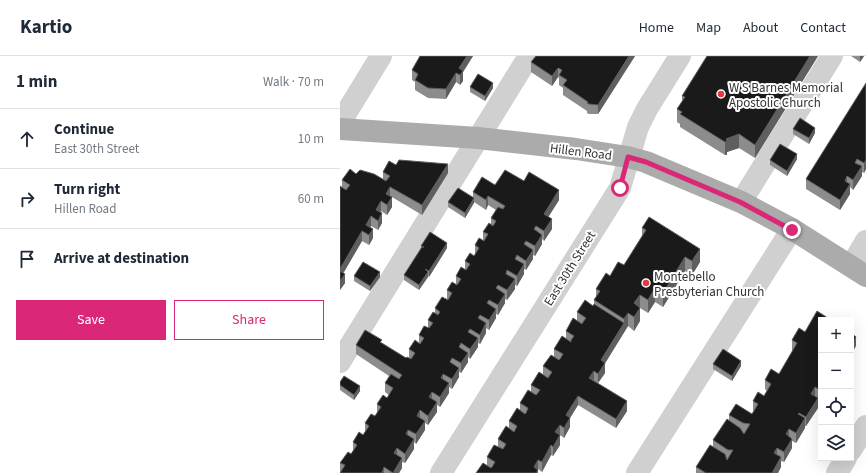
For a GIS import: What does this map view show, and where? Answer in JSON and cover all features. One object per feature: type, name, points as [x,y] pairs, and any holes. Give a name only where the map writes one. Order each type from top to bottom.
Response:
[{"type":"main road","name":"Hillen Road","points":[[340,129],[478,138],[576,149],[628,157],[646,162],[740,202],[792,230],[858,271]]},
{"type":"street","points":[[340,123],[381,56]]},
{"type":"street","points":[[340,362],[529,56]]},
{"type":"street","name":"East 30th Street","points":[[441,473],[620,188],[638,127],[647,109],[680,56]]},
{"type":"street","points":[[740,202],[832,56]]},
{"type":"street","points":[[637,473],[792,230]]},
{"type":"street","points":[[858,271],[866,241]]},
{"type":"street","points":[[854,445],[866,426]]},
{"type":"street","points":[[837,473],[844,461]]},
{"type":"building","points":[[420,56],[467,56],[459,68],[463,71],[460,75],[456,73],[446,89],[428,88],[415,80],[418,74],[412,70]]},
{"type":"building","points":[[536,56],[629,56],[598,105],[587,103],[588,102],[563,85],[567,80],[559,75],[562,70],[558,68],[552,76],[531,62]]},
{"type":"building","points":[[707,56],[810,56],[755,145],[739,134],[726,139],[727,141],[725,142],[680,114],[682,112],[677,109],[685,97],[682,96]]},
{"type":"building","points":[[478,74],[493,83],[485,96],[470,87]]},
{"type":"building","points":[[866,83],[866,160],[864,163],[857,159],[855,163],[862,166],[853,180],[847,176],[845,181],[850,184],[840,200],[806,179]]},
{"type":"building","points":[[800,118],[815,128],[809,138],[793,129]]},
{"type":"building","points":[[780,144],[797,154],[787,171],[770,160]]},
{"type":"building","points":[[399,160],[448,164],[422,205],[390,187],[386,194],[392,197],[387,205],[381,201],[376,210],[382,213],[378,221],[371,216],[366,225],[373,229],[369,235],[362,231],[340,269],[340,186],[346,190],[350,185],[342,180],[350,169],[356,174],[360,170],[374,174],[386,181],[390,176],[383,172],[389,161],[396,165]]},
{"type":"building","points":[[505,170],[524,181],[529,172],[559,190],[544,214],[552,219],[544,231],[536,226],[534,229],[542,235],[535,246],[526,241],[524,244],[533,250],[526,261],[517,255],[515,259],[524,264],[517,276],[507,270],[506,274],[515,279],[507,290],[498,285],[496,288],[505,294],[498,305],[489,300],[487,303],[496,309],[489,320],[480,315],[478,318],[486,323],[480,335],[470,329],[468,332],[478,338],[470,349],[461,343],[459,347],[468,353],[461,363],[452,358],[450,362],[459,368],[452,379],[443,374],[441,378],[449,383],[440,397],[432,392],[429,397],[437,402],[428,416],[420,410],[417,416],[425,421],[416,434],[408,430],[406,434],[414,439],[405,454],[397,448],[394,453],[402,458],[393,473],[384,467],[382,473],[340,473],[345,465],[340,463],[348,452],[351,454],[357,445],[353,442],[359,432],[363,435],[369,426],[365,423],[371,414],[375,416],[381,407],[377,404],[383,395],[387,398],[393,388],[385,383],[391,374],[399,379],[402,375],[356,345],[365,330],[382,340],[380,342],[406,358],[411,359],[415,353],[409,349],[415,340],[420,344],[424,338],[419,335],[424,326],[429,328],[433,323],[428,320],[433,312],[438,315],[440,312],[435,308],[442,297],[448,300],[452,293],[447,290],[452,282],[457,285],[461,279],[456,276],[461,267],[466,270],[470,264],[465,261],[470,253],[474,256],[479,248],[475,245],[479,238],[484,241],[488,234],[483,232],[489,223],[493,226],[496,221],[491,218],[498,207],[503,209],[505,206],[488,196],[486,200],[473,192],[482,177],[495,185]]},
{"type":"building","points":[[458,188],[474,198],[465,213],[448,202]]},
{"type":"building","name":"Montebello Presbyterian Church","points":[[649,217],[700,249],[692,261],[685,257],[663,293],[655,288],[648,300],[640,295],[634,303],[640,308],[634,317],[628,313],[624,319],[594,300],[600,291],[596,289],[606,273],[610,276],[618,262],[624,265],[646,230],[642,228]]},
{"type":"building","points":[[430,232],[447,243],[429,271],[425,269],[428,272],[419,285],[404,275],[422,247],[424,247],[421,246]]},
{"type":"building","points":[[363,262],[380,272],[370,286],[354,276]]},
{"type":"building","points":[[340,271],[345,274],[340,281]]},
{"type":"building","points":[[585,300],[624,323],[601,360],[605,363],[598,374],[594,371],[589,378],[627,401],[616,419],[578,396],[566,415],[570,418],[564,428],[560,425],[555,432],[560,435],[553,447],[551,445],[542,462],[538,460],[534,467],[538,470],[536,473],[476,473],[483,463],[491,468],[492,467],[495,462],[487,457],[494,445],[503,449],[506,444],[498,439],[506,426],[514,432],[517,426],[509,421],[517,408],[525,414],[526,413],[528,408],[520,403],[528,390],[536,395],[540,390],[531,385],[539,372],[548,378],[552,372],[543,366],[551,355],[559,360],[560,359],[563,354],[554,349],[562,336],[571,342],[574,336],[566,331],[573,318],[582,324],[586,318],[577,312]]},
{"type":"building","points":[[817,311],[826,317],[818,317],[818,389],[815,387],[811,394],[818,398],[806,417],[799,413],[798,414],[805,418],[796,433],[789,429],[786,434],[792,439],[784,452],[777,448],[774,453],[781,457],[772,473],[706,473],[696,467],[710,445],[725,454],[727,460],[733,450],[728,450],[713,440],[727,419],[740,428],[744,434],[750,424],[743,423],[729,415],[736,404],[752,414],[758,404],[753,401],[758,392],[764,396],[771,384],[765,380],[771,369],[779,374],[797,343],[792,340],[799,328],[805,332]]},
{"type":"building","points":[[723,349],[741,361],[732,376],[713,364]]},
{"type":"building","points":[[344,376],[360,386],[354,395],[340,385],[340,382]]},
{"type":"place","name":"W S Barnes Memorial Apostolic Church","points":[[721,94]]},
{"type":"place","name":"Montebello Presbyterian Church","points":[[646,283]]},
{"type":"route","points":[[620,188],[628,157],[646,162],[740,202],[792,230]]}]
